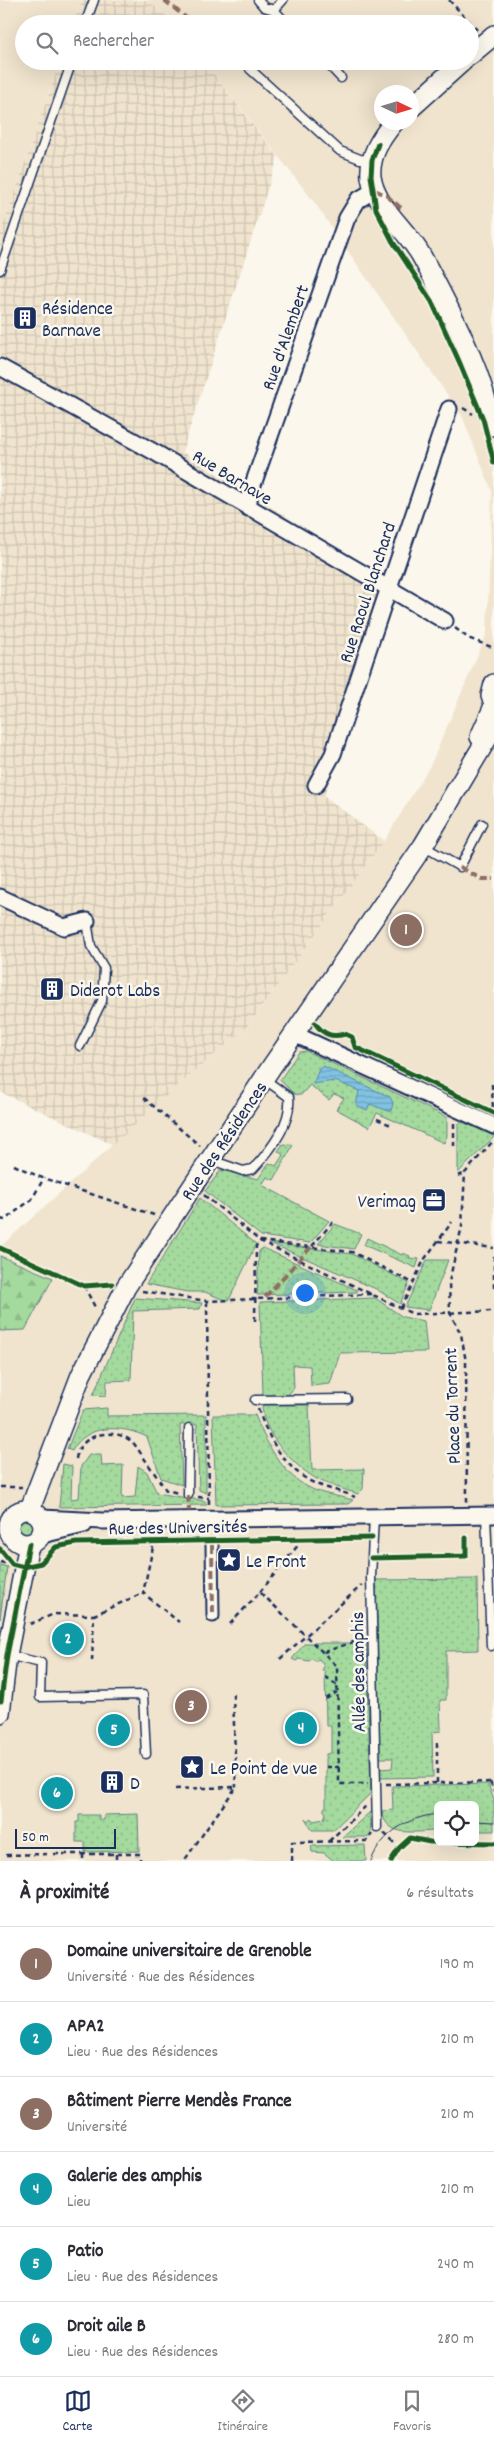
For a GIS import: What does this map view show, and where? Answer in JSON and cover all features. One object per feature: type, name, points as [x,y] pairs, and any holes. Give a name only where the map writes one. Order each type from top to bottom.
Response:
[{"type":"street","points":[[479,47],[490,37]]},
{"type":"street","points":[[419,101],[453,70]]},
{"type":"street","points":[[388,130],[378,144],[372,160],[371,176],[375,190],[425,263],[475,367],[494,426]]},
{"type":"street","name":"Rue d'Alembert","points":[[248,508],[250,493],[347,218],[358,200],[375,190]]},
{"type":"street","name":"Rue Barnave","points":[[0,367],[156,453],[387,590],[445,621]]},
{"type":"street","name":"Rue Raoul Blanchard","points":[[316,785],[333,754],[449,409]]},
{"type":"street","points":[[494,684],[491,696],[494,704]]},
{"type":"street","name":"Rue des Résidences","points":[[456,791],[494,704]]},
{"type":"street","name":"Rue des Résidences","points":[[0,1705],[7,1655],[24,1567],[81,1374],[126,1287],[205,1153],[264,1079],[423,846],[494,727]]},
{"type":"street","points":[[0,897],[64,927],[87,921]]},
{"type":"street","points":[[294,1034],[494,1119]]},
{"type":"street","points":[[20,1510],[36,1527],[19,1542],[6,1534],[9,1526],[6,1517],[20,1510]]},
{"type":"street","name":"Rue des Universités","points":[[36,1527],[102,1521],[490,1515]]},
{"type":"street","points":[[212,1545],[213,1616]]},
{"type":"lane","points":[[88,15],[94,0]]},
{"type":"lane","points":[[258,0],[264,7],[274,10],[279,15]]},
{"type":"lane","points":[[274,10],[283,0]]},
{"type":"lane","points":[[0,270],[69,70]]},
{"type":"lane","points":[[251,70],[340,151],[360,159],[372,160]]},
{"type":"lane","points":[[333,70],[341,78]]},
{"type":"lane","points":[[423,846],[460,867],[482,824]]},
{"type":"lane","points":[[80,1046],[102,1001],[104,968],[91,946],[87,921]]},
{"type":"lane","points":[[205,1153],[243,1171],[253,1168],[281,1131],[290,1107],[289,1097],[264,1079]]},
{"type":"lane","points":[[255,1400],[347,1399]]},
{"type":"lane","points":[[188,1428],[188,1495]]},
{"type":"lane","points":[[490,1515],[491,1646]]},
{"type":"lane","name":"Allée des amphis","points":[[374,1517],[371,1578],[377,1827]]},
{"type":"lane","points":[[7,1655],[41,1663],[40,1697],[143,1695],[146,1754]]},
{"type":"path","points":[[449,0],[466,15]]},
{"type":"path","points":[[479,27],[490,37]]},
{"type":"path","points":[[449,409],[465,408],[477,416]]},
{"type":"path","points":[[445,621],[468,638],[494,650],[493,657]]},
{"type":"path","points":[[492,1084],[494,1119]]},
{"type":"path","points":[[144,1098],[205,1153]]},
{"type":"path","points":[[377,1118],[391,1125]]},
{"type":"path","points":[[454,1118],[454,1148]]},
{"type":"path","points":[[458,1176],[465,1174],[494,1140]]},
{"type":"path","points":[[14,1165],[44,1178],[154,1216]]},
{"type":"path","points":[[0,1219],[5,1220],[32,1199],[44,1178]]},
{"type":"path","points":[[200,1191],[260,1242],[375,1294],[413,1314],[494,1312]]},
{"type":"path","points":[[312,1246],[333,1222]]},
{"type":"path","points":[[401,1308],[424,1260],[452,1222]]},
{"type":"path","points":[[438,1241],[494,1248]]},
{"type":"path","points":[[260,1242],[312,1246],[352,1252],[413,1283]]},
{"type":"path","points":[[255,1321],[256,1246],[260,1242]]},
{"type":"path","points":[[494,1256],[494,1292]]},
{"type":"path","points":[[84,1286],[98,1312]]},
{"type":"path","points":[[126,1287],[158,1295],[207,1300],[375,1294]]},
{"type":"path","points":[[207,1300],[210,1511]]},
{"type":"path","points":[[255,1400],[268,1434],[287,1462],[313,1482],[355,1497]]},
{"type":"path","points":[[76,1459],[80,1446],[87,1438],[121,1435],[130,1439],[135,1445],[166,1490],[209,1498]]},
{"type":"path","points":[[0,1487],[28,1487]]},
{"type":"path","points":[[230,1624],[260,1592],[298,1542],[306,1539]]},
{"type":"path","points":[[143,1593],[153,1547]]},
{"type":"path","points":[[7,1559],[12,1564],[24,1567]]},
{"type":"path","points":[[280,1659],[371,1578]]},
{"type":"path","points":[[260,1592],[337,1666],[339,1784],[494,1782]]},
{"type":"path","points":[[12,1630],[54,1614],[94,1614],[143,1593]]},
{"type":"path","points":[[143,1593],[179,1622]]},
{"type":"path","points":[[92,1661],[94,1614]]},
{"type":"path","points":[[324,1652],[372,1636]]},
{"type":"path","points":[[325,1677],[337,1685]]},
{"type":"path","points":[[326,1698],[337,1692]]},
{"type":"path","points":[[184,1861],[236,1788],[234,1694]]},
{"type":"path","points":[[437,1742],[437,1783]]},
{"type":"path","points":[[326,1767],[339,1767]]},
{"type":"path","points":[[490,1782],[494,1792]]},
{"type":"path","points":[[175,1789],[236,1788]]},
{"type":"path","points":[[328,1842],[377,1797]]},
{"type":"path","points":[[292,1861],[292,1842],[366,1841],[377,1827],[399,1848]]},
{"type":"path","points":[[6,1856],[48,1854]]},
{"type":"path","points":[[54,1854],[140,1854],[140,1861]]},
{"type":"path","points":[[83,1854],[83,1861]]},
{"type":"path","points":[[116,1854],[116,1861]]},
{"type":"path","points":[[36,1855],[36,1861]]},
{"type":"shaded area","points":[[0,0],[81,0],[76,15],[15,15],[15,70],[57,70],[0,235]]},
{"type":"shaded area","points":[[81,0],[147,0],[165,15],[76,15]]},
{"type":"shaded area","points":[[147,0],[494,0],[494,1861],[0,1861],[0,1247],[174,1089],[247,1027],[384,841],[431,764],[487,633],[492,491],[462,416],[314,202],[211,70],[479,70],[479,15],[165,15]]},
{"type":"shaded area","points":[[57,70],[211,70],[278,157],[182,452],[398,586],[324,796],[384,841],[247,1027],[174,1089],[113,1145],[0,1092],[0,235]]},
{"type":"green space","points":[[306,1051],[447,1117],[447,1136],[444,1143],[377,1113],[369,1127],[336,1109],[344,1098],[334,1094],[329,1100],[310,1085],[301,1095],[294,1094],[280,1080],[299,1052]]},
{"type":"green space","points":[[463,1122],[494,1137],[458,1173],[458,1124]]},
{"type":"green space","points":[[283,1144],[293,1145],[274,1180],[267,1177],[262,1185],[329,1221],[310,1243],[261,1236],[205,1191],[221,1170],[258,1179],[269,1163],[276,1166],[283,1155],[278,1151]]},
{"type":"green space","points":[[200,1198],[256,1244],[229,1300],[205,1292],[187,1292],[146,1284]]},
{"type":"green space","points":[[335,1224],[361,1234],[354,1249],[318,1244]]},
{"type":"green space","points":[[367,1238],[402,1255],[403,1253],[410,1256],[409,1258],[419,1259],[416,1268],[364,1245]]},
{"type":"green space","points":[[270,1243],[352,1254],[409,1283],[400,1304],[376,1289]]},
{"type":"green space","points":[[263,1248],[357,1290],[357,1292],[257,1295],[259,1251]]},
{"type":"green space","points":[[0,1256],[53,1278],[25,1330],[0,1331]]},
{"type":"green space","points":[[427,1260],[448,1260],[429,1310],[405,1307]]},
{"type":"green space","points":[[135,1298],[202,1303],[200,1309],[133,1311],[131,1380],[107,1381],[106,1396],[93,1395]]},
{"type":"green space","points":[[375,1298],[403,1317],[424,1321],[427,1352],[340,1353],[330,1384],[311,1386],[310,1366],[293,1365],[294,1388],[287,1396],[263,1395],[260,1302]]},
{"type":"green space","points":[[262,1405],[309,1405],[312,1470],[364,1469],[363,1489],[358,1494],[330,1485],[315,1478],[297,1465],[273,1437],[263,1416]]},
{"type":"green space","points":[[107,1408],[107,1416],[206,1415],[206,1493],[199,1490],[197,1424],[180,1425],[182,1485],[161,1478],[147,1437],[137,1433],[116,1429],[96,1431],[87,1435],[72,1451],[67,1449],[83,1410]]},
{"type":"green space","points":[[213,1415],[255,1415],[269,1446],[290,1474],[313,1489],[353,1500],[348,1504],[216,1505]]},
{"type":"green space","points":[[89,1455],[101,1455],[102,1466],[123,1465],[122,1498],[135,1497],[138,1466],[147,1472],[157,1493],[205,1501],[207,1505],[59,1507],[63,1464],[72,1466],[71,1499],[79,1498],[81,1466]]},
{"type":"green space","points":[[26,1516],[34,1519],[37,1527],[34,1535],[26,1538],[18,1535],[15,1527],[18,1519]]},
{"type":"green space","points":[[0,1565],[7,1567],[0,1619]]},
{"type":"green space","points":[[477,1579],[478,1650],[446,1651],[446,1700],[440,1700],[441,1731],[432,1732],[433,1777],[381,1778],[380,1769],[392,1768],[393,1758],[380,1758],[376,1580]]},
{"type":"green space","points":[[305,1643],[366,1643],[371,1793],[333,1830],[312,1830],[305,1818],[307,1821],[311,1818],[313,1821],[324,1819],[326,1813],[324,1808],[326,1807],[326,1754],[331,1753],[331,1726],[326,1726],[325,1671],[322,1671],[324,1666],[319,1659],[309,1661],[299,1659],[296,1661],[292,1659]]},
{"type":"green space","points":[[488,1784],[494,1800],[494,1831],[479,1831],[479,1801],[434,1801],[434,1831],[412,1832],[396,1830],[389,1826],[382,1811],[393,1810],[392,1786]]},
{"type":"green space","points":[[370,1812],[371,1837],[342,1837]]},
{"type":"green space","points":[[138,1814],[139,1851],[85,1852],[85,1842],[76,1842],[76,1822],[79,1822],[79,1815],[99,1815],[99,1820],[104,1820],[104,1815]]},
{"type":"green space","points":[[365,1845],[366,1861],[334,1861],[324,1853],[312,1852],[311,1846]]},
{"type":"water","points":[[323,1066],[390,1097],[393,1103],[391,1112],[370,1104],[367,1110],[356,1105],[359,1091],[335,1081],[313,1084],[319,1069]]},
{"type":"tram line","points":[[371,1861],[382,1842],[397,1828],[416,1819],[434,1815]]},
{"type":"tram line","points":[[479,1821],[494,1822]]},
{"type":"marked path","points":[[164,0],[183,15]]},
{"type":"marked path","points":[[375,190],[387,196],[401,208]]},
{"type":"marked path","points":[[460,867],[481,879],[494,879]]},
{"type":"marked path","points":[[265,1297],[312,1246]]},
{"type":"marked path","points":[[188,1495],[189,1511]]},
{"type":"marked path","points":[[212,1545],[213,1616]]},
{"type":"cycle path","points":[[378,144],[372,160],[371,176],[376,209],[393,242],[432,302],[483,419],[494,463]]},
{"type":"cycle path","points":[[315,1023],[328,1034],[336,1036],[345,1034],[352,1037],[355,1047],[494,1113]]},
{"type":"cycle path","points":[[0,1248],[84,1286],[112,1284]]},
{"type":"cycle path","points":[[0,1549],[12,1564],[24,1567],[41,1563],[56,1547],[76,1543],[372,1538]]},
{"type":"cycle path","points":[[371,1558],[466,1556],[466,1538]]},
{"type":"cycle path","points":[[1,1701],[7,1655],[29,1544]]},
{"type":"cycle path","points":[[391,1861],[399,1848],[410,1838],[430,1842],[494,1843]]},
{"type":"place","name":"Résidence Barnave","points":[[25,318]]},
{"type":"place","name":"Domaine universitaire de Grenoble","points":[[406,930]]},
{"type":"place","name":"Diderot Labs","points":[[52,989]]},
{"type":"place","name":"Verimag","points":[[434,1200]]},
{"type":"place","name":"Le Front","points":[[229,1560]]},
{"type":"place","name":"APA2","points":[[68,1639]]},
{"type":"place","name":"Bâtiment Pierre Mendès France","points":[[191,1706]]},
{"type":"place","name":"Galerie des amphis","points":[[301,1728]]},
{"type":"place","name":"Patio","points":[[114,1730]]},
{"type":"place","name":"Le Point de vue","points":[[192,1767]]},
{"type":"place","name":"D","points":[[112,1782]]},
{"type":"place","name":"Droit aile B","points":[[57,1793]]}]
